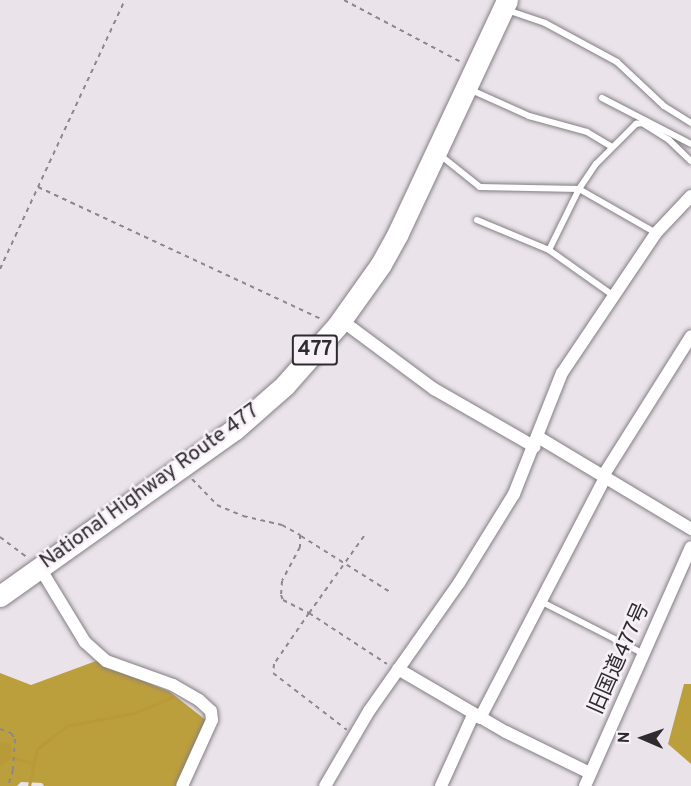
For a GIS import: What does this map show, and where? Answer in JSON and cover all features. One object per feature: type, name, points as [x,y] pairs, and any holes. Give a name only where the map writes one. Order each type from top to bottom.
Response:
[{"type":"highway","name":"National Highway Route 477","points":[[0,596],[235,429],[285,385],[339,323],[381,264],[505,4]]},
{"type":"street","points":[[325,786],[397,670],[459,583],[514,494],[536,442],[548,402],[562,373],[656,233],[691,196]]},
{"type":"street","points":[[339,323],[434,389],[604,477],[691,529]]},
{"type":"street","points":[[479,717],[542,602],[604,477],[691,336]]},
{"type":"street","name":"旧国道477号","points":[[585,786],[691,548]]},
{"type":"street","points":[[40,568],[84,642],[106,661],[173,685],[208,707],[212,720],[182,786]]},
{"type":"street","points":[[397,670],[550,756],[590,773]]},
{"type":"street","points":[[441,786],[473,715],[479,717]]},
{"type":"lane","points":[[505,4],[617,62],[664,106],[691,123]]},
{"type":"lane","points":[[470,78],[529,116],[587,132],[612,147]]},
{"type":"lane","points":[[602,98],[691,144]]},
{"type":"lane","points":[[549,250],[579,189],[596,164],[636,124],[642,123],[669,140],[691,161]]},
{"type":"lane","points":[[436,151],[480,187],[579,189],[656,233]]},
{"type":"lane","points":[[477,220],[549,250],[614,296]]},
{"type":"lane","points":[[542,602],[644,654]]},
{"type":"path","points":[[0,269],[125,0]]},
{"type":"path","points":[[344,0],[470,78]]},
{"type":"path","points":[[38,187],[339,323]]},
{"type":"path","points":[[183,468],[218,505],[243,516],[282,525],[390,592]]},
{"type":"path","points":[[300,535],[300,547],[282,581],[283,600],[309,613],[397,670]]},
{"type":"path","points":[[356,734],[273,673],[274,664],[364,536]]},
{"type":"path","points":[[0,537],[40,568]]},
{"type":"path","points":[[0,729],[11,733],[15,739],[13,770],[8,786]]},
{"type":"shaded area","points":[[96,661],[170,692],[207,721],[180,786],[44,786],[42,783],[21,782],[17,786],[0,786],[0,673],[31,685]]},
{"type":"shaded area","points":[[684,684],[691,684],[691,764],[668,744]]},
{"type":"shaded area","points":[[0,743],[10,744],[12,748],[10,759],[2,766],[0,766]]},
{"type":"waterway","points":[[29,786],[37,749],[66,726],[134,713],[172,697]]},
{"type":"waterway","points":[[11,757],[32,763]]}]
